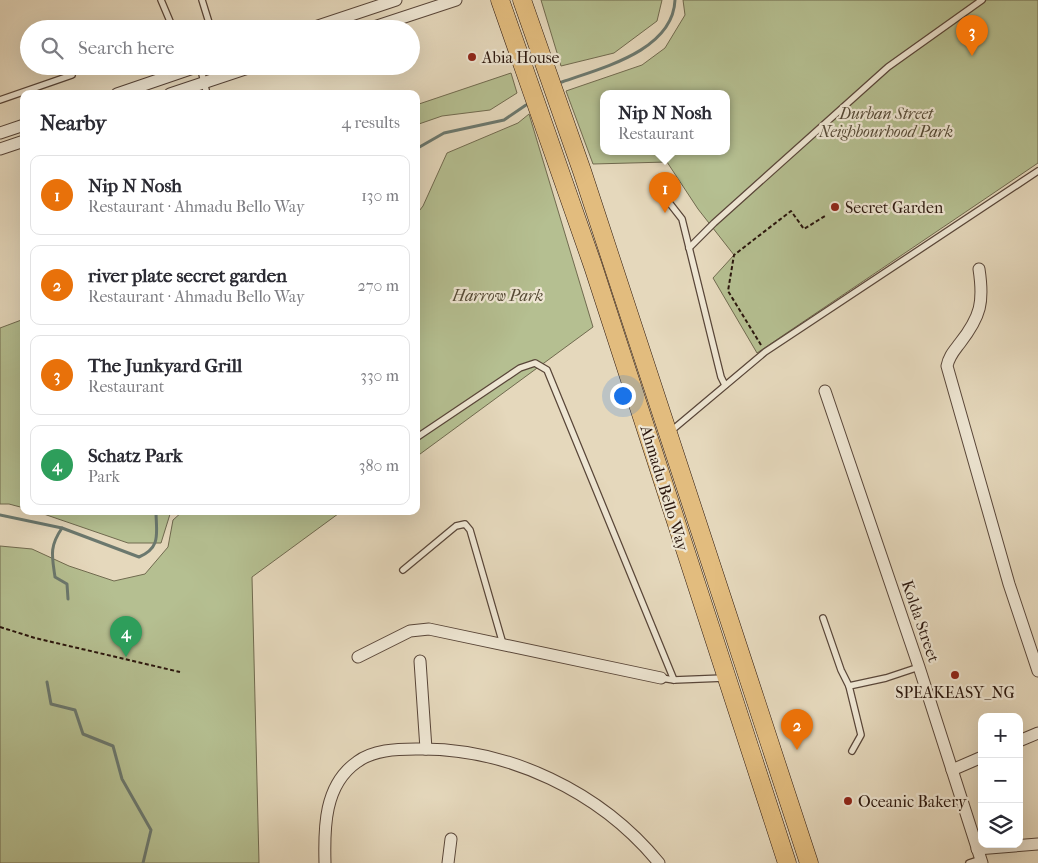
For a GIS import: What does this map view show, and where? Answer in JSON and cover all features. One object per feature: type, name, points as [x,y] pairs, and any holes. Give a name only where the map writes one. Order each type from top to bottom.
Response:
[{"type":"main road","name":"Ahmadu Bello Way","points":[[500,0],[554,152],[637,399],[787,863]]},
{"type":"main road","name":"Ahmadu Bello Way","points":[[522,0],[573,145],[809,863]]},
{"type":"street","points":[[336,20],[396,0]]},
{"type":"street","points":[[395,20],[456,0]]},
{"type":"street","points":[[129,90],[173,75]]},
{"type":"street","points":[[206,88],[234,75]]},
{"type":"street","points":[[0,133],[20,126]]},
{"type":"street","points":[[0,149],[20,143]]},
{"type":"street","points":[[979,269],[983,293],[979,311],[972,326],[949,357],[947,366],[1006,575],[1038,671]]},
{"type":"street","name":"Kolda Street","points":[[825,391],[919,667],[980,857]]},
{"type":"street","points":[[358,657],[410,631],[430,628],[661,678]]},
{"type":"street","points":[[420,661],[426,749]]},
{"type":"street","points":[[1023,739],[1038,733]]},
{"type":"street","points":[[325,863],[324,826],[328,808],[344,776],[357,762],[376,754],[398,749],[426,749],[486,756],[520,766],[560,783],[619,821],[659,863]]},
{"type":"street","points":[[952,770],[980,758]]},
{"type":"street","points":[[448,863],[451,839]]},
{"type":"street","points":[[980,857],[1038,844]]},
{"type":"lane","points":[[161,0],[169,20]]},
{"type":"lane","points":[[202,0],[209,20]]},
{"type":"lane","points":[[689,248],[714,223],[888,67],[982,0]]},
{"type":"lane","points":[[29,90],[72,75]]},
{"type":"lane","points":[[202,75],[206,88]]},
{"type":"lane","points":[[0,100],[20,93]]},
{"type":"lane","points":[[668,433],[765,352],[1038,171]]},
{"type":"lane","points":[[664,196],[682,219],[721,377],[725,385]]},
{"type":"lane","points":[[420,435],[520,368],[535,363],[547,370],[674,680]]},
{"type":"lane","points":[[403,570],[456,526],[465,524],[470,530],[503,644]]},
{"type":"lane","points":[[823,618],[841,670],[849,686],[861,734],[852,751]]},
{"type":"lane","points":[[849,686],[886,678],[919,667]]},
{"type":"lane","points":[[661,678],[674,680],[726,678]]},
{"type":"lane","points":[[969,863],[980,857]]},
{"type":"path","points":[[765,352],[728,291],[734,255],[791,211],[804,229],[825,216]]},
{"type":"path","points":[[0,627],[34,638],[180,672]]},
{"type":"green space","points":[[541,0],[662,0],[657,21],[614,53],[561,66]]},
{"type":"green space","name":"Durban Street Neighbourhood Park","points":[[683,0],[1038,0],[1038,163],[757,353],[713,278],[734,255],[698,209],[667,162],[593,164],[566,91],[642,65],[665,48],[685,15]]},
{"type":"green space","points":[[511,73],[517,93],[490,110],[442,116],[420,124],[420,104]]},
{"type":"green space","name":"Harrow Park","points":[[529,114],[593,327],[420,454],[420,210],[447,153],[518,123]]},
{"type":"green space","points":[[20,320],[20,507],[0,504],[0,328]]},
{"type":"green space","points":[[47,515],[170,515],[161,543],[128,543]]},
{"type":"green space","points":[[179,515],[337,515],[252,577],[259,863],[0,863],[0,546],[32,549],[69,566],[114,581],[145,574],[168,547],[173,520]]},
{"type":"waterway","points":[[562,82],[614,63],[649,45],[662,32],[671,18],[675,0]]},
{"type":"waterway","points":[[420,147],[444,133],[504,120],[526,105]]},
{"type":"waterway","points":[[0,515],[62,528],[139,557],[151,549],[154,544],[157,533],[156,515]]},
{"type":"waterway","points":[[62,528],[53,546],[52,557],[55,577],[67,584],[68,599]]},
{"type":"waterway","points":[[47,682],[51,704],[75,710],[83,734],[113,746],[122,779],[151,830],[143,863]]},
{"type":"place","name":"The Junkyard Grill","points":[[972,56]]},
{"type":"place","name":"Abia House","points":[[472,57]]},
{"type":"place","name":"Secret Garden","points":[[835,207]]},
{"type":"place","name":"Nip N Nosh","points":[[665,213]]},
{"type":"place","name":"Schatz Park","points":[[126,657]]},
{"type":"place","name":"SPEAKEASY_NG","points":[[955,675]]},
{"type":"place","name":"river plate secret garden","points":[[797,750]]},
{"type":"place","name":"Oceanic Bakery","points":[[848,801]]}]
